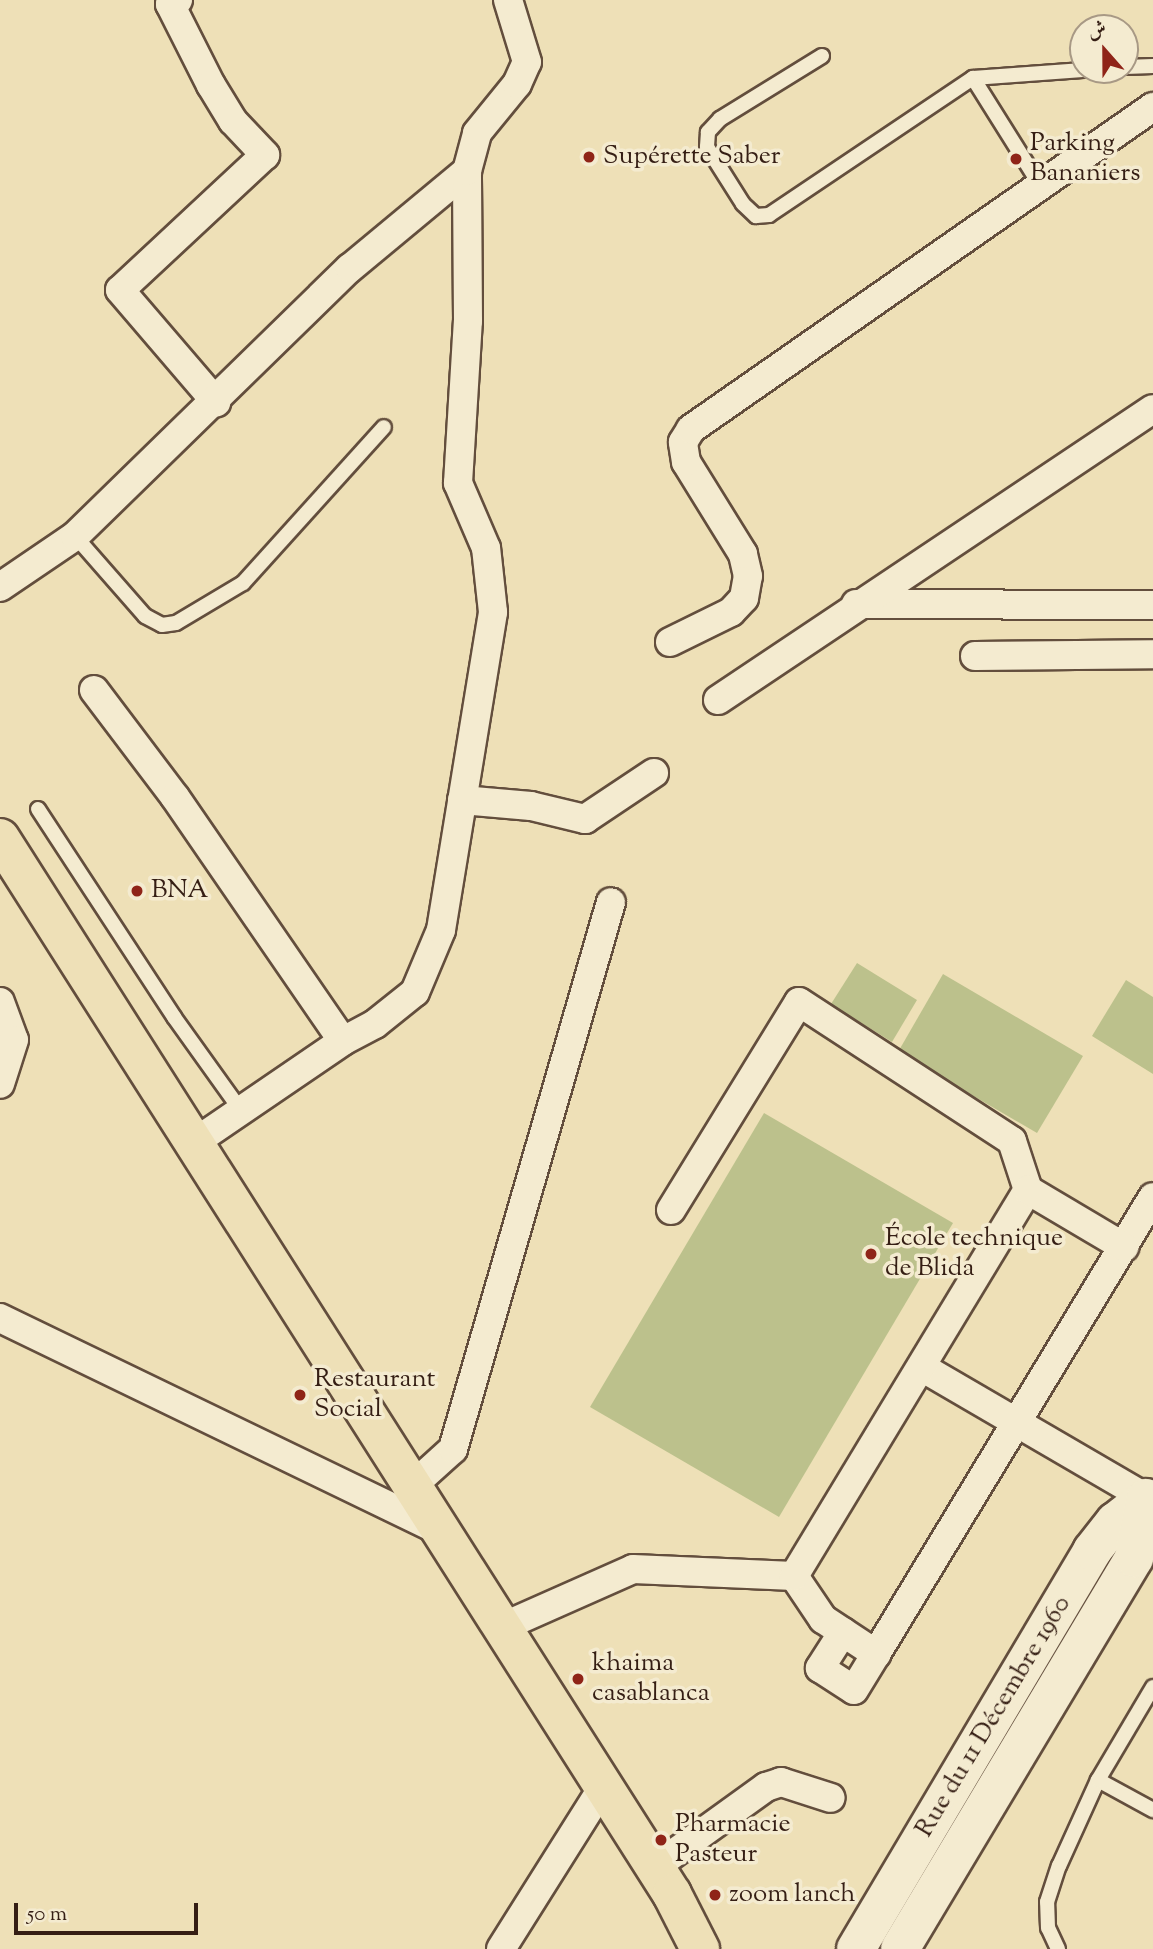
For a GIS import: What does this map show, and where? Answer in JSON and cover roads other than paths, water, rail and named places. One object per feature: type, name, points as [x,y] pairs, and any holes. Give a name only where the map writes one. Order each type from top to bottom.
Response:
[{"type":"main road","points":[[0,838],[195,1142],[436,1529],[663,1880],[700,1949]]},
{"type":"main road","name":"Rue du 11 Décembre 1960","points":[[881,1949],[1100,1571],[1149,1492]]},
{"type":"main road","name":"Rue du 11 Décembre 1960","points":[[856,1949],[1092,1551],[1115,1522],[1149,1492]]},
{"type":"main road","name":"Rue du 11 Décembre 1960","points":[[900,1949],[1135,1559],[1149,1492]]},
{"type":"main road","points":[[663,1880],[723,1949]]},
{"type":"street","points":[[178,0],[170,4],[211,85],[233,121],[265,155],[120,290],[216,402]]},
{"type":"street","points":[[195,1142],[343,1041],[375,1024],[415,992],[441,930],[493,612],[486,548],[458,483],[468,321],[467,171],[477,133],[517,84],[527,62],[508,0]]},
{"type":"street","points":[[670,642],[731,612],[744,598],[748,576],[743,554],[686,462],[683,442],[691,429],[1153,107]]},
{"type":"street","points":[[0,587],[75,536],[216,402],[350,268],[467,171]]},
{"type":"street","points":[[718,700],[856,604],[1153,409]]},
{"type":"street","points":[[856,604],[1153,605]]},
{"type":"street","points":[[975,656],[1150,658]]},
{"type":"street","points":[[94,690],[176,797],[343,1041]]},
{"type":"street","points":[[462,800],[531,806],[585,819],[654,773]]},
{"type":"street","points":[[410,1488],[453,1449],[611,902]]},
{"type":"street","points":[[0,1002],[14,1040],[0,1084]]},
{"type":"street","points":[[671,1210],[799,1002],[1013,1140],[1028,1190],[1124,1247]]},
{"type":"street","points":[[794,1576],[923,1368],[1028,1190]]},
{"type":"street","points":[[843,1632],[820,1668],[854,1690],[1019,1424],[1153,1197]]},
{"type":"street","points":[[0,1318],[436,1529]]},
{"type":"street","points":[[923,1368],[1019,1424],[1149,1492]]},
{"type":"street","points":[[500,1628],[643,1568],[794,1576]]},
{"type":"street","points":[[794,1576],[823,1619],[876,1654]]},
{"type":"street","points":[[663,1880],[766,1787],[781,1782],[831,1798]]},
{"type":"street","points":[[501,1949],[603,1787]]},
{"type":"lane","points":[[822,56],[720,119],[708,132],[707,147],[743,204],[756,216],[769,215],[973,78],[1069,71]]},
{"type":"lane","points":[[973,78],[1040,186]]},
{"type":"lane","points":[[75,536],[145,616],[162,625],[177,623],[243,583],[384,427]]},
{"type":"lane","points":[[38,809],[174,1017],[242,1112]]},
{"type":"lane","points":[[1058,1949],[1048,1928],[1047,1902],[1098,1780],[1153,1687]]},
{"type":"lane","points":[[1098,1780],[1153,1810]]},
{"type":"place","name":"Supérette Saber","points":[[589,157]]},
{"type":"place","name":"Parking Bananiers","points":[[1016,159]]},
{"type":"place","name":"BNA","points":[[137,891]]},
{"type":"place","name":"École technique de Blida","points":[[871,1254]]},
{"type":"place","name":"Restaurant Social","points":[[300,1395]]},
{"type":"place","name":"khaima casablanca","points":[[578,1679]]},
{"type":"place","name":"Pharmacie Pasteur","points":[[661,1840]]},
{"type":"place","name":"zoom lanch","points":[[715,1895]]}]
